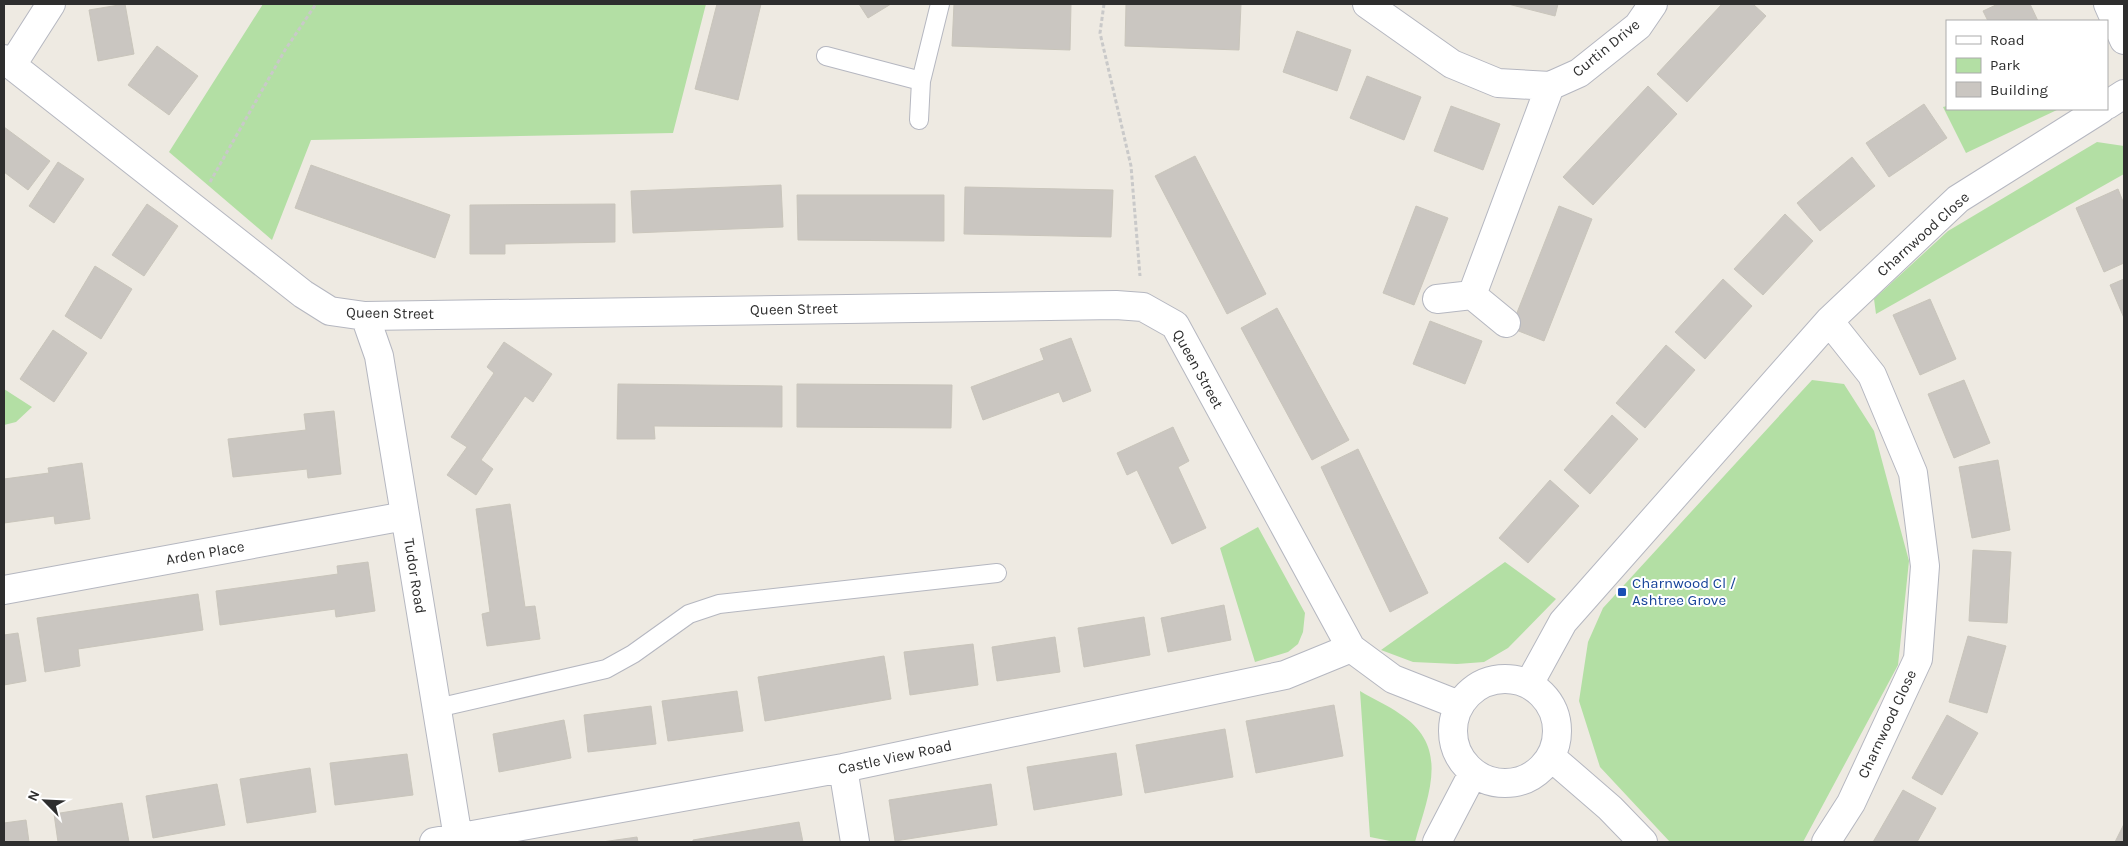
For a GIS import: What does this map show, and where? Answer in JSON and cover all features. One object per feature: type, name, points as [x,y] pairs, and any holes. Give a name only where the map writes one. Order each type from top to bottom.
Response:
[{"type":"street","points":[[8,62],[51,4]]},
{"type":"street","name":"Curtin Drive","points":[[1367,4],[1452,64],[1498,83],[1550,86],[1579,73],[1638,26],[1653,4]]},
{"type":"street","points":[[2108,4],[2124,40]]},
{"type":"street","name":"Queen Street","points":[[8,62],[303,294],[330,311],[366,316],[1116,305],[1143,307],[1175,325],[1351,648],[1393,679],[1460,705]]},
{"type":"street","points":[[1472,295],[1550,86]]},
{"type":"street","points":[[2108,104],[2124,94]]},
{"type":"street","name":"Charnwood Close","points":[[1529,684],[1563,622],[1829,321],[1958,199],[2099,110]]},
{"type":"street","points":[[1437,299],[1472,295],[1506,323]]},
{"type":"street","name":"Tudor Road","points":[[366,316],[379,356],[437,708],[446,840]]},
{"type":"street","name":"Charnwood Close","points":[[1826,842],[1850,803],[1918,659],[1924,566],[1912,473],[1872,375],[1829,321]]},
{"type":"street","name":"Arden Place","points":[[4,590],[406,516]]},
{"type":"street","name":"Castle View Road","points":[[446,840],[843,768],[1285,676],[1351,648]]},
{"type":"street","points":[[1502,678],[1515,679],[1529,684],[1542,693],[1552,705],[1557,721],[1558,740],[1551,757],[1540,771],[1525,780],[1509,784],[1490,782],[1473,773],[1461,760],[1454,744],[1453,725],[1460,705],[1473,690],[1488,681],[1502,678]]},
{"type":"street","points":[[1551,757],[1610,808],[1643,842]]},
{"type":"street","points":[[843,768],[855,842]]},
{"type":"street","points":[[1437,842],[1473,773]]},
{"type":"lane","points":[[919,120],[921,81],[940,4]]},
{"type":"lane","points":[[826,56],[921,81]]},
{"type":"lane","points":[[437,708],[606,669],[633,654],[689,614],[719,604],[997,573]]},
{"type":"path","points":[[195,208],[285,50],[316,4]]},
{"type":"path","points":[[1104,4],[1100,33],[1131,166],[1143,307]]},
{"type":"green space","points":[[263,4],[706,4],[673,133],[311,140],[272,240],[169,152]]},
{"type":"green space","points":[[1946,106],[1946,110],[2057,110],[1966,153],[1943,107]]},
{"type":"green space","points":[[2097,142],[2124,146],[2124,174],[1876,314],[1874,299],[1948,231]]},
{"type":"green space","points":[[1812,380],[1844,384],[1874,431],[1909,561],[1898,665],[1803,842],[1670,842],[1600,767],[1579,701],[1588,642],[1603,608]]},
{"type":"green space","points":[[4,389],[32,407],[16,422],[4,425]]},
{"type":"green space","points":[[1258,527],[1305,613],[1303,632],[1298,644],[1288,652],[1255,662],[1220,548]]},
{"type":"green space","points":[[1505,562],[1556,599],[1508,648],[1484,662],[1457,664],[1413,662],[1381,650]]},
{"type":"green space","points":[[1360,691],[1400,714],[1416,727],[1426,741],[1431,757],[1432,773],[1415,842],[1395,842],[1370,837]]},
{"type":"building","points":[[125,4],[134,54],[98,61],[89,10]]},
{"type":"building","points":[[717,4],[761,4],[738,100],[695,89]]},
{"type":"building","points":[[859,4],[891,4],[868,18]]},
{"type":"building","points":[[954,4],[1071,4],[1070,50],[952,46]]},
{"type":"building","points":[[1126,4],[1241,4],[1239,50],[1125,46]]},
{"type":"building","points":[[1508,4],[1558,4],[1555,16]]},
{"type":"building","points":[[1722,4],[1753,4],[1766,16],[1687,102],[1657,74]]},
{"type":"building","points":[[1998,4],[2030,4],[2038,20],[1988,20],[1983,11]]},
{"type":"building","points":[[1297,31],[1351,50],[1337,91],[1283,72]]},
{"type":"building","points":[[157,46],[198,76],[169,115],[128,85]]},
{"type":"building","points":[[1367,76],[1421,97],[1404,140],[1350,118]]},
{"type":"building","points":[[1648,86],[1677,114],[1593,205],[1563,177]]},
{"type":"building","points":[[1924,104],[1947,138],[1889,177],[1866,143]]},
{"type":"building","points":[[1451,106],[1500,124],[1483,170],[1434,151]]},
{"type":"building","points":[[4,127],[50,161],[28,190],[4,172]]},
{"type":"building","points":[[1195,156],[1266,294],[1227,314],[1155,176]]},
{"type":"building","points":[[1852,157],[1875,186],[1820,231],[1797,203]]},
{"type":"building","points":[[58,162],[84,179],[54,223],[29,206]]},
{"type":"building","points":[[311,165],[450,215],[435,258],[295,208]]},
{"type":"building","points":[[781,185],[783,227],[633,233],[631,191]]},
{"type":"building","points":[[965,187],[1113,190],[1111,237],[964,234]]},
{"type":"building","points":[[2118,189],[2124,204],[2124,263],[2104,272],[2076,208]]},
{"type":"building","points":[[797,195],[944,195],[944,241],[798,240]]},
{"type":"building","points":[[147,204],[178,226],[144,276],[112,255]]},
{"type":"building","points":[[615,204],[615,242],[505,244],[505,254],[470,254],[470,205]]},
{"type":"building","points":[[1416,206],[1448,218],[1414,305],[1383,293]]},
{"type":"building","points":[[1559,206],[1592,219],[1544,341],[1511,328]]},
{"type":"building","points":[[1785,214],[1813,241],[1763,295],[1734,269]]},
{"type":"building","points":[[95,266],[132,289],[101,339],[65,316]]},
{"type":"building","points":[[1723,279],[1752,306],[1705,359],[1675,332]]},
{"type":"building","points":[[2124,279],[2124,318],[2110,285]]},
{"type":"building","points":[[1930,299],[1956,359],[1920,375],[1893,315]]},
{"type":"building","points":[[1277,308],[1349,440],[1312,460],[1241,328]]},
{"type":"building","points":[[1430,321],[1482,341],[1465,384],[1413,364]]},
{"type":"building","points":[[53,330],[87,353],[54,402],[20,379]]},
{"type":"building","points":[[1071,338],[1091,391],[1063,402],[1059,392],[983,420],[971,387],[1044,360],[1040,349]]},
{"type":"building","points":[[504,342],[552,374],[533,402],[525,396],[481,460],[493,469],[476,495],[447,475],[467,447],[451,437],[494,373],[487,367]]},
{"type":"building","points":[[1666,345],[1695,370],[1645,428],[1616,403]]},
{"type":"building","points":[[1964,380],[1990,443],[1954,458],[1928,394]]},
{"type":"building","points":[[618,384],[782,386],[782,427],[654,426],[655,439],[617,439]]},
{"type":"building","points":[[797,384],[952,385],[951,428],[797,427]]},
{"type":"building","points":[[334,411],[341,474],[308,478],[307,469],[233,477],[228,439],[306,430],[304,414]]},
{"type":"building","points":[[1612,415],[1638,439],[1590,494],[1564,470]]},
{"type":"building","points":[[1173,427],[1189,461],[1178,467],[1206,528],[1172,544],[1137,470],[1127,475],[1117,453]]},
{"type":"building","points":[[1358,449],[1428,593],[1390,612],[1321,467]]},
{"type":"building","points":[[1998,460],[2010,530],[1972,538],[1959,467]]},
{"type":"building","points":[[82,463],[90,519],[55,524],[54,516],[4,523],[4,479],[49,473],[48,468]]},
{"type":"building","points":[[1550,480],[1579,506],[1528,563],[1499,538]]},
{"type":"building","points":[[510,504],[525,607],[535,606],[540,639],[487,646],[482,614],[490,612],[476,509]]},
{"type":"building","points":[[1973,550],[2011,552],[2007,623],[1969,621]]},
{"type":"building","points":[[368,562],[375,611],[336,617],[335,609],[220,625],[216,591],[338,574],[337,566]]},
{"type":"building","points":[[198,594],[203,630],[78,649],[80,666],[45,672],[37,618]]},
{"type":"building","points":[[1224,605],[1231,640],[1168,652],[1161,618]]},
{"type":"building","points":[[1144,617],[1150,655],[1084,667],[1078,628]]},
{"type":"building","points":[[18,633],[26,681],[4,685],[4,635]]},
{"type":"building","points":[[1968,636],[2006,646],[1987,713],[1949,702]]},
{"type":"building","points":[[1055,637],[1060,672],[997,681],[992,647]]},
{"type":"building","points":[[973,644],[978,685],[910,695],[904,652]]},
{"type":"building","points":[[884,656],[891,699],[765,721],[758,677]]},
{"type":"building","points":[[737,691],[743,731],[668,741],[662,701]]},
{"type":"building","points":[[1334,705],[1343,756],[1256,773],[1246,721]]},
{"type":"building","points":[[651,706],[656,744],[588,752],[584,715]]},
{"type":"building","points":[[1947,715],[1978,733],[1942,795],[1912,778]]},
{"type":"building","points":[[564,720],[571,758],[499,772],[493,734]]},
{"type":"building","points":[[1225,729],[1233,777],[1145,793],[1136,745]]},
{"type":"building","points":[[1116,753],[1122,795],[1034,810],[1027,767]]},
{"type":"building","points":[[407,754],[413,795],[335,805],[330,763]]},
{"type":"building","points":[[310,768],[316,812],[247,823],[240,779]]},
{"type":"building","points":[[217,784],[225,825],[153,838],[146,796]]},
{"type":"building","points":[[991,784],[997,825],[895,841],[889,800]]},
{"type":"building","points":[[1903,790],[1936,808],[1917,842],[1873,842]]},
{"type":"building","points":[[122,803],[129,842],[58,842],[54,814]]},
{"type":"building","points":[[26,820],[29,842],[4,842],[4,823]]},
{"type":"building","points":[[799,822],[803,842],[693,842],[693,840]]},
{"type":"building","points":[[2124,824],[2124,842],[2115,842]]},
{"type":"building","points":[[637,837],[638,842],[602,842]]},
{"type":"place","name":"Charnwood Cl / Ashtree Grove","points":[[1622,592]]}]
